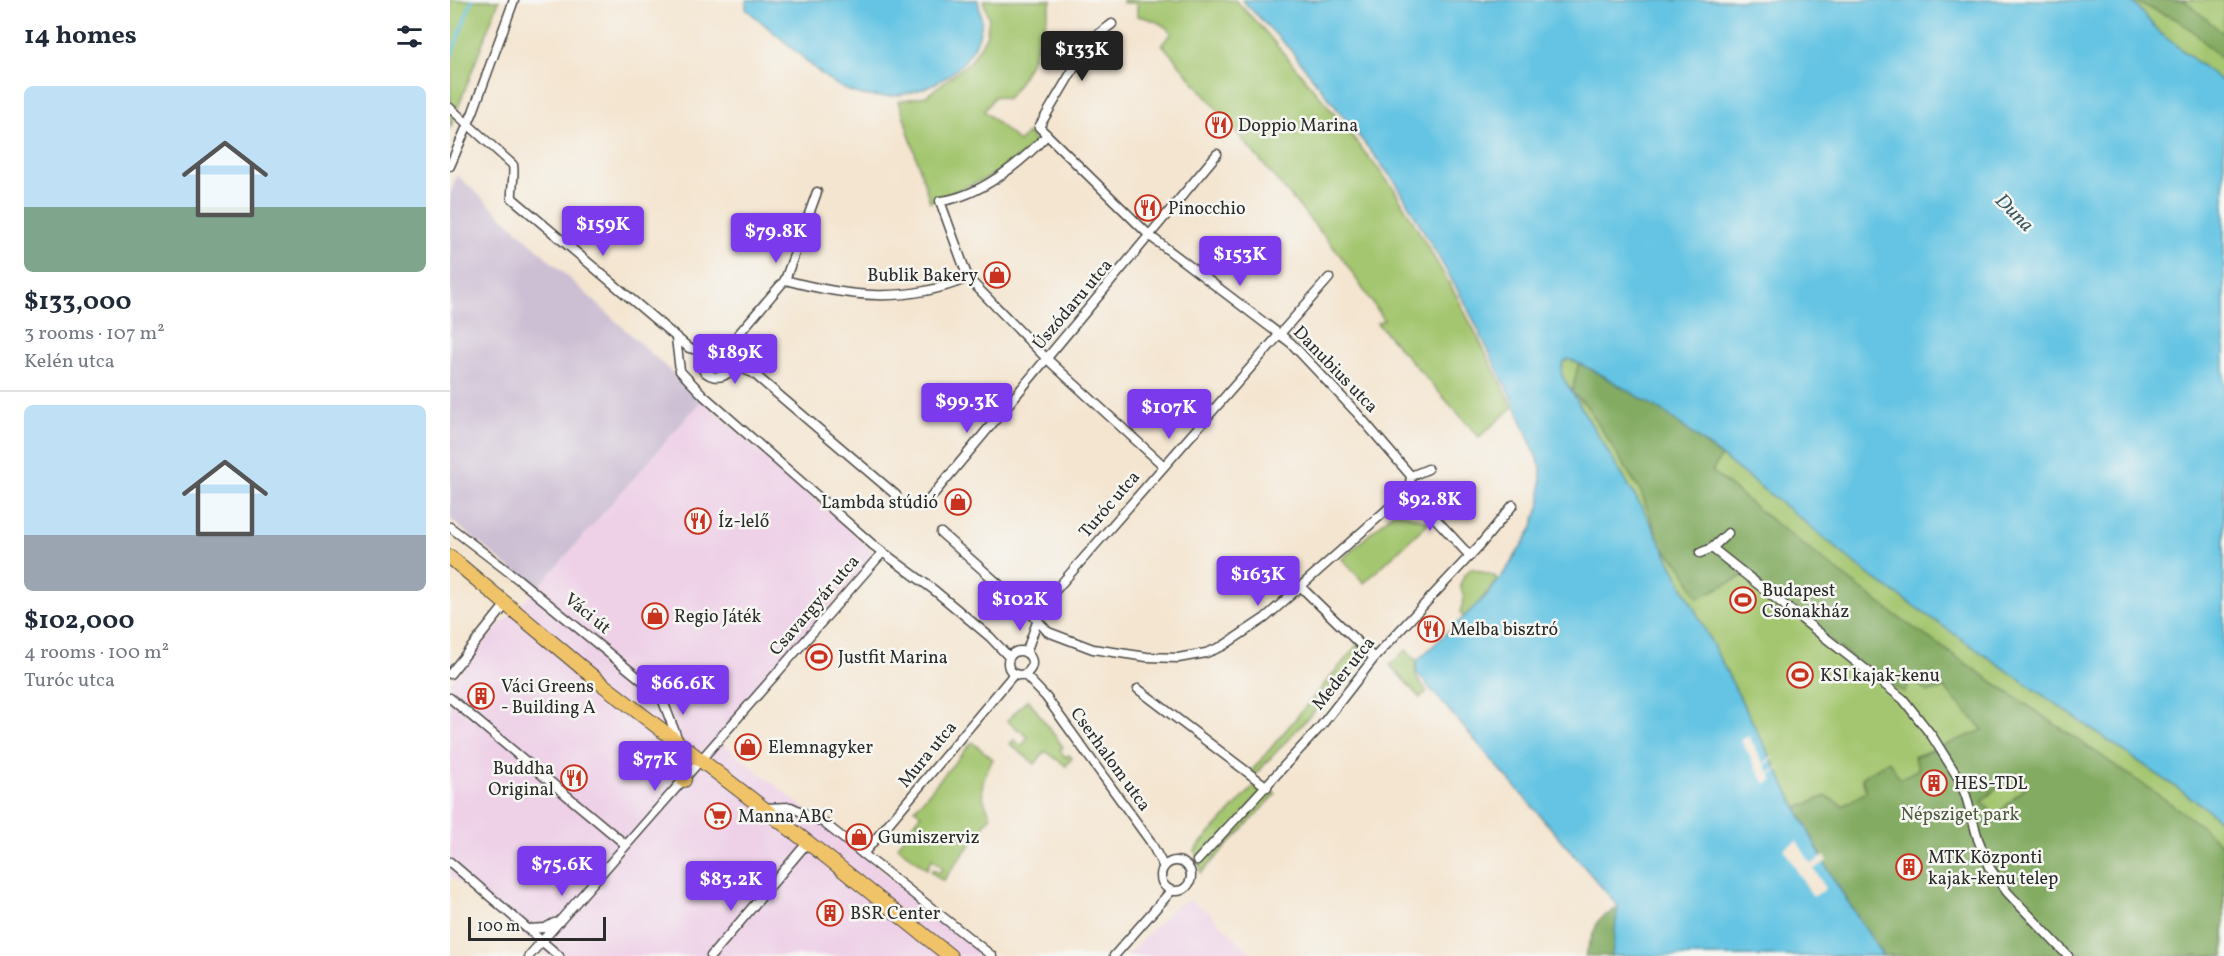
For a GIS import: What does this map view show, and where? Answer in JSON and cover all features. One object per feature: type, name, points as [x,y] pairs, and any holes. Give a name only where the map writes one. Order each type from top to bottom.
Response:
[{"type":"main road","points":[[450,557],[598,681],[950,956]]},
{"type":"main road","points":[[680,745],[685,756],[684,780]]},
{"type":"street","points":[[450,166],[514,0]]},
{"type":"street","name":"Danubius utca","points":[[1112,24],[1085,44],[1074,68],[1039,127],[1150,236],[1291,343],[1356,412],[1411,476]]},
{"type":"street","points":[[450,108],[513,165],[515,174],[511,191],[512,198],[688,348],[700,351],[698,361],[702,370],[717,377],[727,374],[734,365],[735,354],[730,344],[784,280],[817,192]]},
{"type":"street","points":[[1047,135],[1028,155],[999,176],[967,193],[940,201],[968,278],[1047,359],[1164,466]]},
{"type":"street","name":"Úszódaru utca","points":[[927,502],[1217,154]]},
{"type":"street","points":[[784,280],[850,294],[875,296],[936,290],[968,278]]},
{"type":"street","name":"Turóc utca","points":[[1026,653],[1047,600],[1329,278]]},
{"type":"street","points":[[676,338],[680,371],[698,391],[882,553],[934,590],[1012,654],[1026,653],[1032,662],[1023,672],[1009,668],[1012,654]]},
{"type":"street","points":[[734,365],[753,373],[896,495]]},
{"type":"street","points":[[941,533],[1038,619],[1048,632],[1094,649],[1155,657],[1192,656],[1206,653],[1240,636],[1264,618],[1409,490],[1411,476],[1428,469]]},
{"type":"street","points":[[1409,490],[1470,556]]},
{"type":"street","name":"Meder utca","points":[[1197,861],[1267,787],[1321,726],[1374,658],[1470,556],[1513,505]]},
{"type":"street","name":"Váci út","points":[[450,527],[518,579],[661,696],[680,745]]},
{"type":"street","points":[[1700,553],[1712,548],[1728,533]]},
{"type":"street","points":[[1712,548],[1903,699],[1932,736],[1959,778],[1989,867],[2007,892],[2068,956]]},
{"type":"street","name":"Csavargyár utca","points":[[529,956],[882,553]]},
{"type":"street","points":[[1301,587],[1374,658]]},
{"type":"street","points":[[450,674],[507,603]]},
{"type":"street","name":"Cserhalom utca","points":[[1023,672],[1046,697],[1167,864]]},
{"type":"street","name":"Mura utca","points":[[863,854],[1023,672]]},
{"type":"street","points":[[1138,689],[1267,787]]},
{"type":"street","points":[[450,698],[626,845]]},
{"type":"street","points":[[761,808],[791,807],[824,823],[992,956]]},
{"type":"street","points":[[711,956],[807,843]]},
{"type":"street","points":[[450,862],[559,956]]},
{"type":"street","points":[[1184,863],[1191,874],[1190,883],[1182,890],[1168,889],[1161,879],[1167,864],[1184,863]]},
{"type":"street","points":[[1114,956],[1138,931],[1168,889]]},
{"type":"street","points":[[529,929],[545,928],[558,921]]},
{"type":"shaded area","points":[[457,175],[702,400],[536,590],[450,519],[450,195]]},
{"type":"shaded area","points":[[702,400],[870,548],[873,557],[716,738],[990,956],[548,956],[450,875],[450,683],[502,622],[536,590]]},
{"type":"shaded area","points":[[1191,901],[1208,912],[1254,956],[1126,956],[1178,904]]},
{"type":"green space","points":[[450,0],[499,0],[450,129]]},
{"type":"green space","points":[[983,0],[1051,0],[1040,40],[1023,76],[1007,99],[995,96],[984,111],[1019,142],[1027,133],[1037,143],[999,173],[930,202],[899,101],[926,96],[971,61],[986,37],[989,18]]},
{"type":"green space","points":[[1123,0],[1235,0],[1264,30],[1394,189],[1457,297],[1513,407],[1479,437],[1377,323],[1384,320],[1340,255],[1162,44],[1172,33],[1156,22],[1137,16],[1137,3],[1123,3]]},
{"type":"green space","points":[[2131,0],[2224,0],[2224,83],[2160,33]]},
{"type":"green space","points":[[2134,0],[2184,0],[2224,34],[2224,62],[2178,20]]},
{"type":"green space","name":"Népsziget park","points":[[1569,359],[1579,362],[1666,413],[1869,575],[2206,808],[2224,825],[2224,956],[1883,956],[1832,877],[1644,511],[1562,376],[1561,369],[1564,361]]},
{"type":"green space","name":"Népsziget park","points":[[1579,362],[1666,413],[1721,457],[1712,471],[1766,516],[1895,615],[2201,826],[2224,847],[2224,956],[1883,956],[1832,877],[1797,808],[1826,796],[1843,806],[1866,792],[1862,777],[1889,761],[1900,779],[1919,769],[1914,757],[1983,730],[1944,688],[1928,693],[1912,678],[1905,692],[1884,682],[1745,575],[1698,598],[1682,567],[1661,546],[1641,492],[1586,405],[1572,392]],"holes":[[[2011,773],[2025,787],[1996,816],[1982,802]]]},
{"type":"green space","points":[[1395,511],[1429,522],[1364,583],[1342,559]]},
{"type":"green space","points":[[1471,568],[1494,576],[1498,580],[1465,618],[1460,613],[1464,598],[1460,585]]},
{"type":"green space","points":[[1359,643],[1368,653],[1253,777],[1249,774]]},
{"type":"green space","points":[[1406,650],[1417,661],[1415,670],[1417,678],[1427,691],[1420,698],[1390,665]]},
{"type":"green space","points":[[1028,699],[1063,747],[1060,750],[1065,757],[1069,755],[1072,758],[1066,766],[1045,751],[1035,764],[1010,744],[1014,740],[1022,746],[1028,737],[1007,721]]},
{"type":"green space","points":[[972,742],[993,759],[985,774],[982,787],[984,800],[991,816],[943,881],[931,872],[933,869],[939,873],[943,868],[932,859],[927,869],[897,846],[921,814],[915,809]]},
{"type":"green space","points":[[1259,781],[1276,794],[1201,873],[1195,851],[1198,846]]},
{"type":"green space","points":[[1618,907],[1612,956],[1585,956],[1598,921]]},
{"type":"water","points":[[746,0],[978,0],[981,27],[975,46],[948,76],[909,93],[868,96],[842,88],[824,76],[746,9]]},
{"type":"water","name":"Duna","points":[[1242,0],[2131,0],[2160,33],[2224,83],[2224,824],[2206,808],[1869,575],[1666,413],[1595,371],[1569,359],[1564,361],[1561,368],[1562,376],[1644,511],[1832,877],[1883,956],[1612,956],[1618,906],[1416,672],[1417,661],[1488,594],[1532,529],[1541,501],[1541,468],[1515,405],[1465,303],[1396,183],[1289,48]]},
{"type":"pier","points":[[1749,736],[1763,763],[1775,758],[1765,765],[1769,773],[1780,767],[1770,775],[1773,780],[1765,784],[1741,740]]},
{"type":"pier","points":[[1797,841],[1811,864],[1825,856],[1827,861],[1814,869],[1826,889],[1813,897],[1784,849]]},
{"type":"waterway","points":[[450,59],[472,0]]},
{"type":"place","name":"Doppio Marina","points":[[1219,125]]},
{"type":"place","name":"Pinocchio","points":[[1148,208]]},
{"type":"place","name":"Bublik Bakery","points":[[997,275]]},
{"type":"place","name":"Lambda stúdió","points":[[958,502]]},
{"type":"place","name":"Íz-lelő","points":[[698,521]]},
{"type":"place","name":"Budapest Csónakház","points":[[1743,600]]},
{"type":"place","name":"Regio Játék","points":[[655,616]]},
{"type":"place","name":"Melba bisztró","points":[[1431,629]]},
{"type":"place","name":"Justfit Marina","points":[[819,657]]},
{"type":"place","name":"KSI kajak-kenu","points":[[1800,675]]},
{"type":"place","name":"Váci Greens - Building A","points":[[481,696]]},
{"type":"place","name":"Elemnagyker","points":[[748,747]]},
{"type":"place","name":"Buddha Original","points":[[574,778]]},
{"type":"place","name":"HES-TDL","points":[[1934,783]]},
{"type":"place","name":"Manna ABC","points":[[718,816]]},
{"type":"place","name":"Gumiszerviz","points":[[859,837]]},
{"type":"place","name":"MTK Központi kajak-kenu telep","points":[[1909,867]]},
{"type":"place","name":"BSR Center","points":[[830,913]]}]
